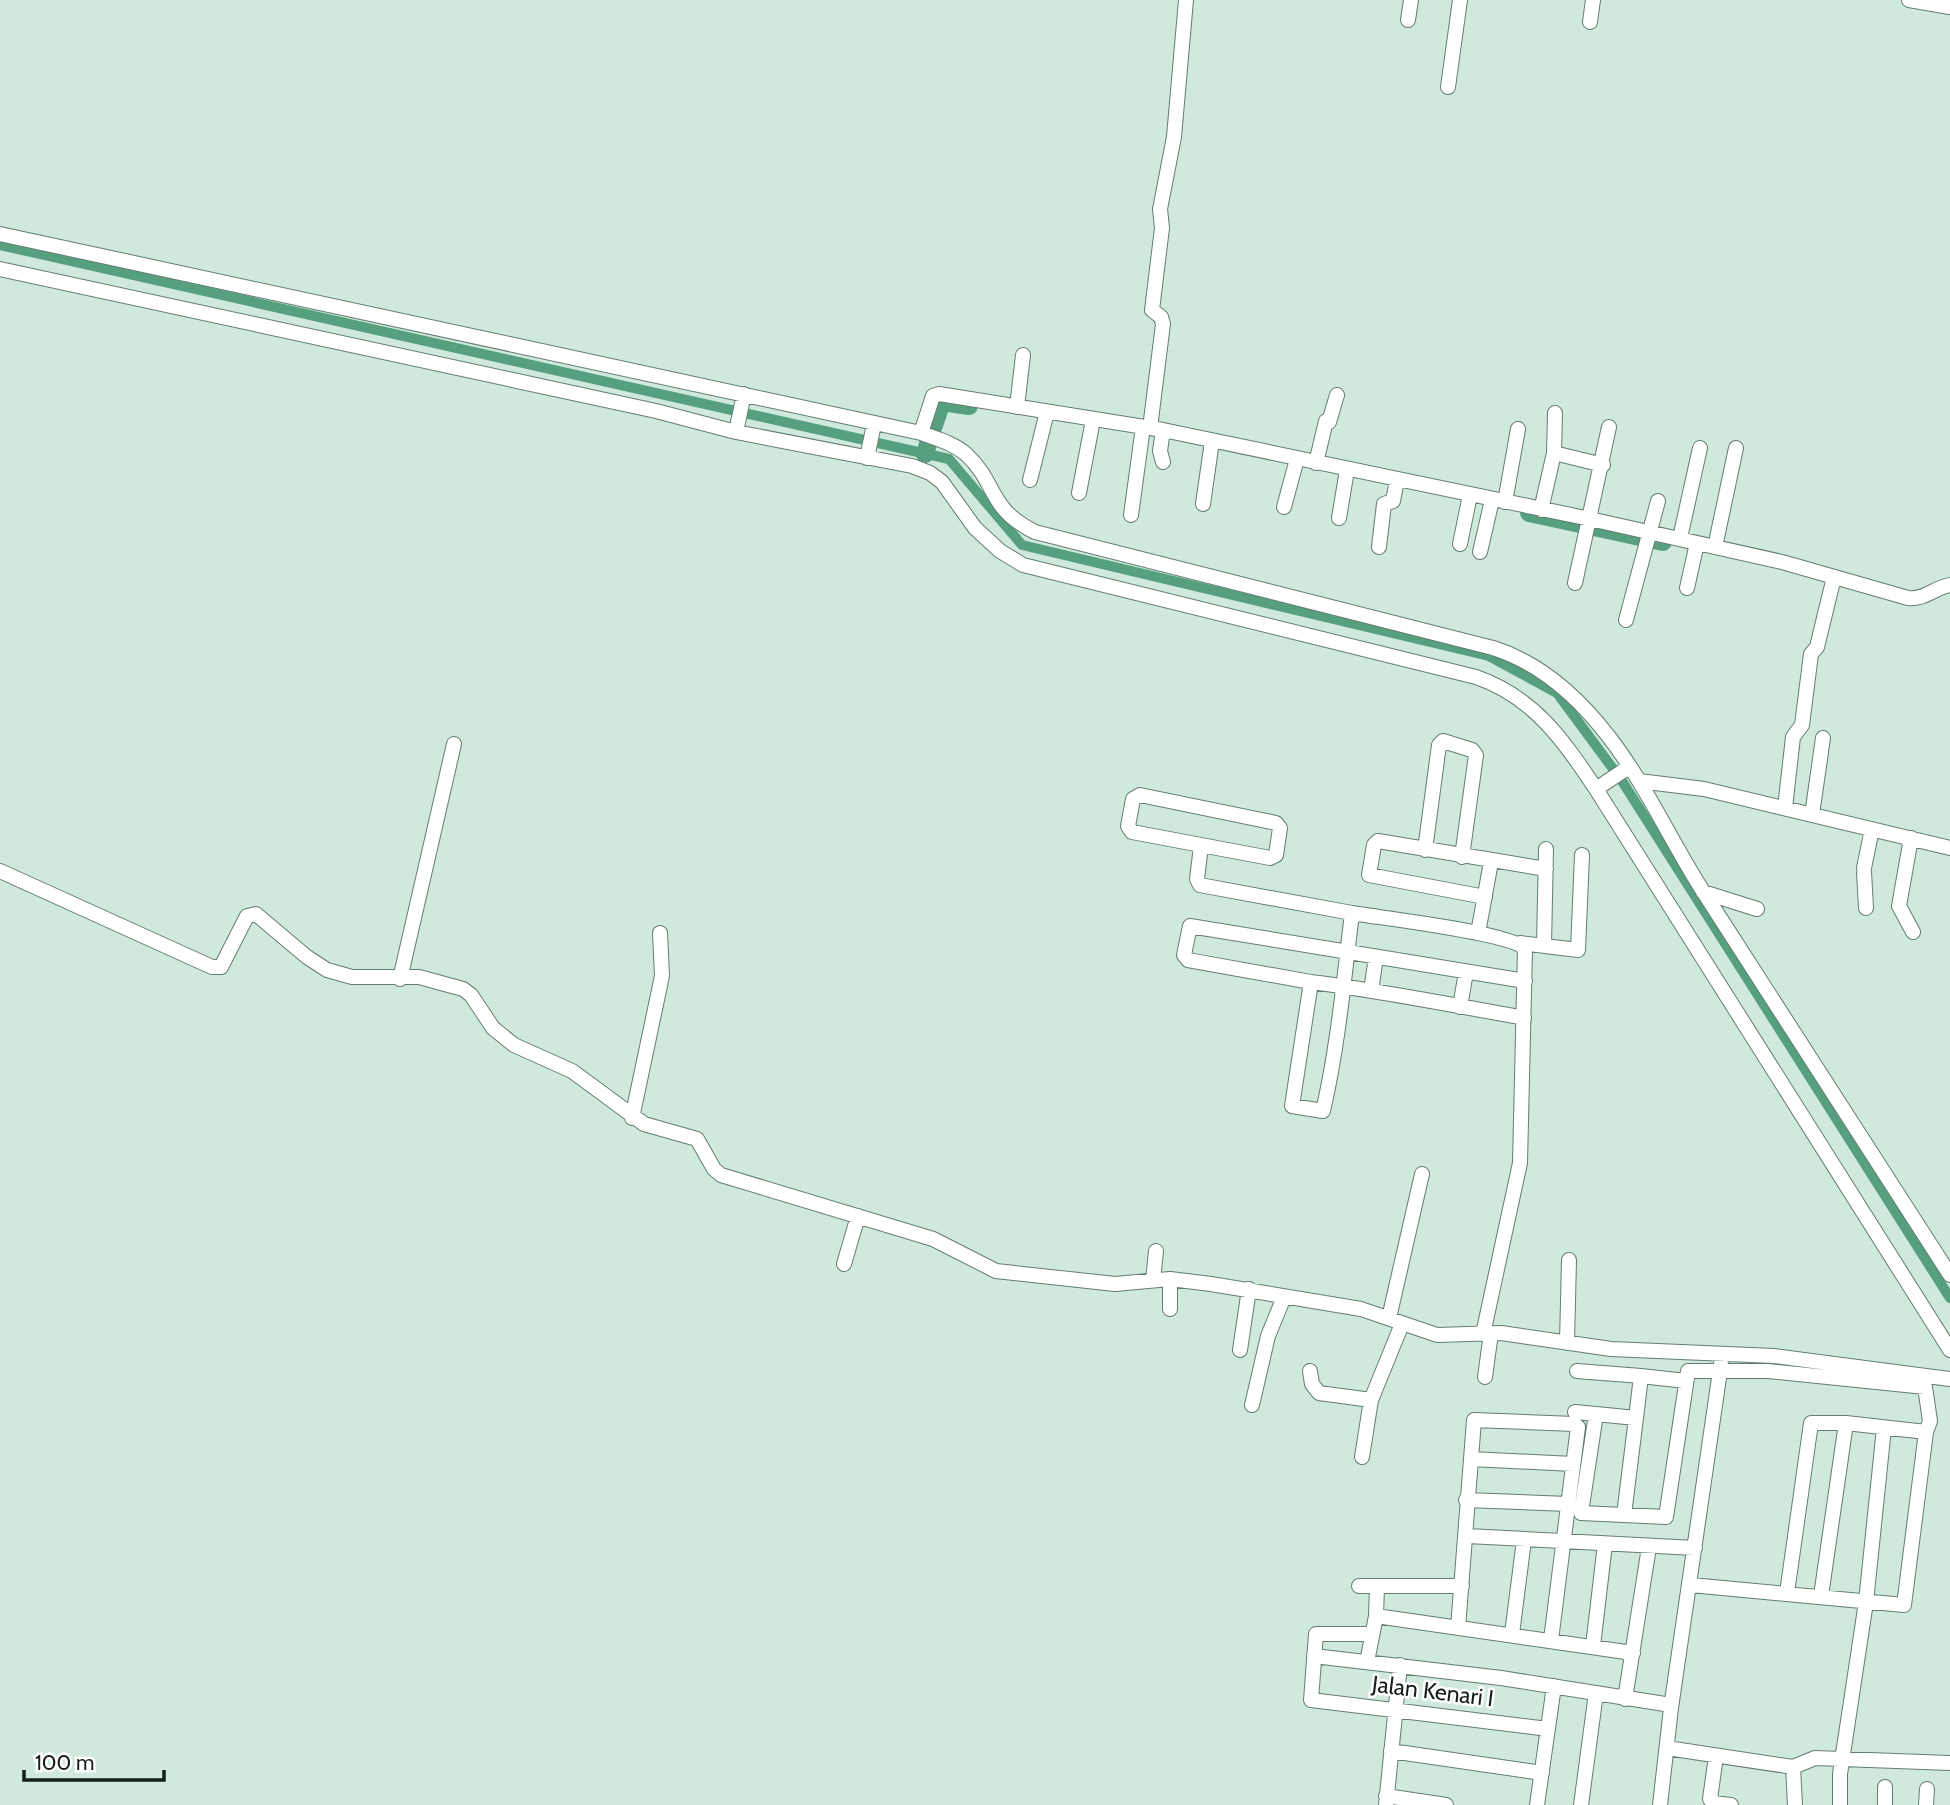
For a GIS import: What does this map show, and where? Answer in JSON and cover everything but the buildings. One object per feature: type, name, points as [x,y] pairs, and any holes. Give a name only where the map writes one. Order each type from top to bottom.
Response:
[{"type":"street","points":[[1131,515],[1152,433],[1163,324],[1161,317],[1152,310],[1152,298],[1161,241],[1160,209],[1174,137],[1186,0]]},
{"type":"street","points":[[1408,20],[1411,0]]},
{"type":"street","points":[[1448,87],[1460,0]]},
{"type":"street","points":[[1590,22],[1593,0]]},
{"type":"street","points":[[1909,0],[1950,7]]},
{"type":"street","points":[[0,234],[744,396],[873,429],[921,433],[953,444],[967,455],[999,507],[1017,523],[1035,532],[1508,653],[1537,668],[1569,692],[1609,737],[1627,769],[1639,781],[1703,892],[1950,1275]]},
{"type":"street","points":[[0,270],[736,429],[868,454],[930,473],[942,482],[975,528],[1000,551],[1023,565],[1492,682],[1536,710],[1560,735],[1600,787],[1950,1350]]},
{"type":"street","points":[[1017,407],[1023,355]]},
{"type":"street","points":[[921,433],[936,394],[1017,407],[1046,416],[1152,433],[1297,462],[1316,463],[1346,473],[1469,499],[1541,510],[1647,537],[1680,538],[1697,547],[1716,547],[1832,584],[1915,599],[1950,585]]},
{"type":"street","points":[[1316,463],[1326,421],[1329,422],[1337,394]]},
{"type":"street","points":[[736,429],[744,396]]},
{"type":"street","points":[[1541,510],[1554,453],[1555,413]]},
{"type":"street","points":[[1031,480],[1046,416]]},
{"type":"street","points":[[1079,493],[1092,424]]},
{"type":"street","points":[[1575,583],[1603,465],[1609,427]]},
{"type":"street","points":[[868,454],[873,429]]},
{"type":"street","points":[[1480,552],[1518,429]]},
{"type":"street","points":[[1152,433],[1163,462]]},
{"type":"street","points":[[1203,503],[1212,444]]},
{"type":"street","points":[[1680,538],[1700,448]]},
{"type":"street","points":[[1716,547],[1736,448]]},
{"type":"street","points":[[1554,453],[1603,465]]},
{"type":"street","points":[[1284,508],[1297,462]]},
{"type":"street","points":[[1339,518],[1346,473]]},
{"type":"street","points":[[1379,547],[1384,504],[1393,500],[1397,483]]},
{"type":"street","points":[[1460,544],[1469,499]]},
{"type":"street","points":[[1626,620],[1658,501]]},
{"type":"street","points":[[1686,588],[1697,547]]},
{"type":"street","points":[[1785,808],[1793,737],[1802,725],[1810,660],[1817,646],[1832,584]]},
{"type":"street","points":[[1812,815],[1823,738]]},
{"type":"street","points":[[1425,850],[1439,745],[1443,741],[1472,750],[1476,755],[1462,857]]},
{"type":"street","points":[[400,979],[454,744]]},
{"type":"street","points":[[1600,787],[1627,769]]},
{"type":"street","points":[[1639,781],[1693,787],[1950,848]]},
{"type":"street","points":[[1140,795],[1280,825],[1274,858],[1201,846],[1129,830],[1133,799],[1140,795]]},
{"type":"street","points":[[1866,908],[1864,870],[1872,829]]},
{"type":"street","points":[[1911,838],[1899,906],[1913,932]]},
{"type":"street","points":[[1485,897],[1369,875],[1376,842],[1546,869]]},
{"type":"street","points":[[1201,846],[1197,879],[1200,885],[1574,951],[1580,946],[1582,855]]},
{"type":"street","points":[[1544,945],[1546,849]]},
{"type":"street","points":[[1478,933],[1491,862]]},
{"type":"street","points":[[0,871],[212,967],[221,967],[247,916],[256,914],[307,957],[327,970],[352,977],[419,977],[463,989],[471,995],[493,1028],[514,1045],[572,1071],[632,1118],[654,1128],[697,1139],[713,1169],[721,1175],[933,1239],[996,1270],[1115,1284],[1170,1279],[1249,1289],[1361,1309],[1437,1335],[1487,1333],[1612,1349],[1774,1356],[1950,1379]]},
{"type":"street","points":[[1703,892],[1757,909]]},
{"type":"street","points":[[1311,982],[1290,1102],[1296,1108],[1321,1112],[1340,1021],[1352,913]]},
{"type":"street","points":[[1524,1018],[1188,960],[1184,955],[1190,926],[1525,981]]},
{"type":"street","points":[[632,1118],[659,1000],[662,976],[660,933]]},
{"type":"street","points":[[1485,1377],[1487,1333],[1520,1163],[1527,956],[1520,943]]},
{"type":"street","points":[[1371,991],[1377,957]]},
{"type":"street","points":[[1460,1007],[1466,971]]},
{"type":"street","points":[[1362,1457],[1371,1400],[1395,1321],[1422,1174]]},
{"type":"street","points":[[844,1264],[858,1216]]},
{"type":"street","points":[[1153,1280],[1156,1251]]},
{"type":"street","points":[[1567,1343],[1569,1260]]},
{"type":"street","points":[[1170,1279],[1170,1309]]},
{"type":"street","points":[[1240,1350],[1249,1289]]},
{"type":"street","points":[[1252,1405],[1268,1336],[1284,1297]]},
{"type":"street","points":[[1660,1805],[1671,1705],[1691,1585],[1722,1352]]},
{"type":"street","points":[[1310,1371],[1312,1384],[1319,1393],[1371,1400]]},
{"type":"street","points":[[1577,1371],[1686,1381]]},
{"type":"street","points":[[1596,1414],[1580,1513],[1666,1517],[1688,1371],[1768,1371],[1925,1387],[1950,1379]]},
{"type":"street","points":[[1623,1515],[1641,1376]]},
{"type":"street","points":[[1691,1585],[1904,1605],[1926,1432],[1930,1421],[1925,1387]]},
{"type":"street","points":[[1575,1412],[1636,1418]]},
{"type":"street","points":[[1458,1628],[1467,1536],[1466,1500],[1475,1419],[1574,1424],[1578,1427],[1551,1640]]},
{"type":"street","points":[[1787,1593],[1811,1423],[1846,1423],[1926,1432]]},
{"type":"street","points":[[1821,1596],[1846,1423]]},
{"type":"street","points":[[1840,1805],[1842,1759],[1866,1602],[1884,1428]]},
{"type":"street","points":[[1471,1459],[1573,1464]]},
{"type":"street","points":[[1466,1500],[1568,1504]]},
{"type":"street","points":[[1467,1536],[1695,1548]]},
{"type":"street","points":[[1511,1634],[1524,1541]]},
{"type":"street","points":[[1593,1646],[1605,1544]]},
{"type":"street","points":[[1625,1699],[1649,1547]]},
{"type":"street","points":[[1359,1586],[1462,1586]]},
{"type":"street","points":[[1367,1662],[1376,1616],[1377,1587]]},
{"type":"street","points":[[1376,1616],[1633,1653]]},
{"type":"street","points":[[1371,1634],[1319,1633],[1314,1641],[1314,1657],[1400,1665],[1671,1705]]},
{"type":"street","name":"Jalan Kenari I","points":[[1314,1657],[1311,1700],[1396,1708],[1548,1729]]},
{"type":"street","points":[[1400,1665],[1386,1801],[1446,1805]]},
{"type":"street","points":[[1537,1805],[1554,1686]]},
{"type":"street","points":[[1581,1805],[1596,1693]]},
{"type":"street","points":[[1667,1748],[1793,1768],[1815,1758],[1950,1763]]},
{"type":"street","points":[[1391,1751],[1542,1773]]},
{"type":"street","points":[[1716,1756],[1710,1799],[1713,1803],[1731,1805]]},
{"type":"street","points":[[1793,1768],[1795,1805]]},
{"type":"street","points":[[1885,1787],[1885,1805]]},
{"type":"street","points":[[1926,1805],[1927,1789]]},
{"type":"waterway","points":[[0,245],[949,459],[1022,545],[1489,656],[1557,693],[1622,781],[1950,1298]]},
{"type":"waterway","points":[[933,428],[942,402],[969,406]]},
{"type":"waterway","points":[[925,454],[928,444]]},
{"type":"waterway","points":[[1529,513],[1663,542]]}]
